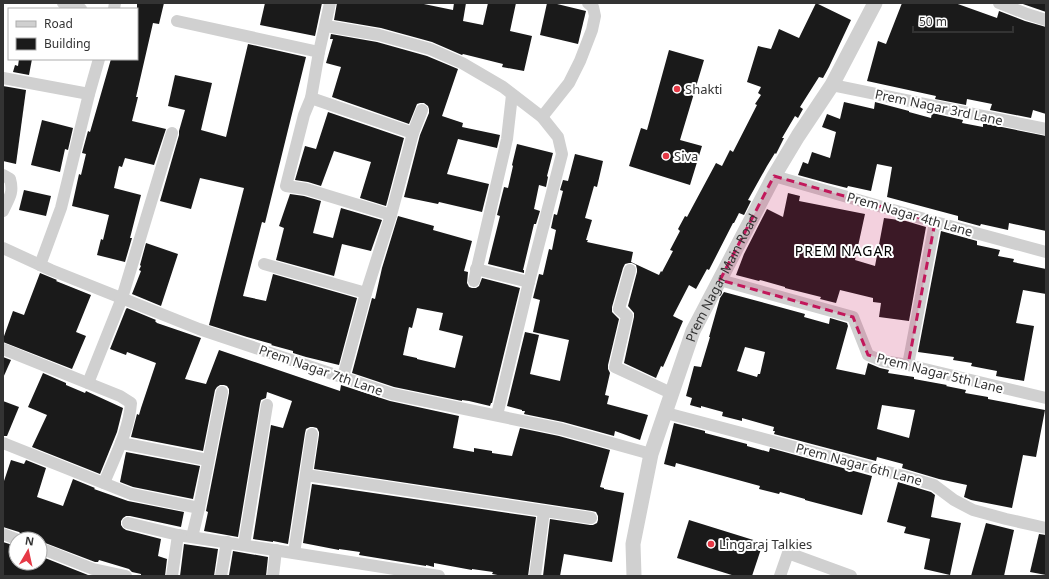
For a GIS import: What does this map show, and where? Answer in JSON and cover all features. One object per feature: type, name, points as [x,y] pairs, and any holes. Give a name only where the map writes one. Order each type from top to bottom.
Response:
[{"type":"street","points":[[63,3],[78,8]]},
{"type":"street","points":[[330,3],[311,98],[304,115],[286,186],[306,189],[391,216]]},
{"type":"street","points":[[542,117],[569,83],[580,62],[592,30],[595,16],[593,7],[588,3]]},
{"type":"street","name":"Prem Nagar Main Road","points":[[634,576],[633,544],[651,454],[693,331],[774,176],[798,136],[832,85],[875,3]]},
{"type":"street","points":[[999,3],[1046,20]]},
{"type":"street","points":[[177,21],[320,52]]},
{"type":"street","points":[[326,26],[379,35],[430,49],[462,63],[503,87],[542,117],[558,137],[562,154],[497,415]]},
{"type":"street","points":[[40,265],[61,208],[99,60]]},
{"type":"street","points":[[3,78],[89,94]]},
{"type":"street","name":"Prem Nagar 3rd Lane","points":[[832,85],[1046,129]]},
{"type":"street","points":[[512,95],[507,139],[475,275],[529,282]]},
{"type":"street","points":[[311,98],[413,133]]},
{"type":"street","points":[[342,377],[366,293],[391,216],[413,133],[422,110]]},
{"type":"street","points":[[88,383],[122,298],[172,133]]},
{"type":"street","points":[[3,175],[10,179],[12,191],[3,211]]},
{"type":"street","name":"Prem Nagar 4th Lane","points":[[774,176],[1046,252]]},
{"type":"street","points":[[908,365],[935,222]]},
{"type":"street","name":"Prem Nagar 7th Lane","points":[[3,248],[40,265],[199,329],[392,394],[561,429],[651,454]]},
{"type":"street","points":[[264,264],[366,293]]},
{"type":"street","points":[[630,270],[619,308],[627,316],[615,367],[671,394]]},
{"type":"street","name":"Prem Nagar 5th Lane","points":[[720,280],[853,317],[868,355],[882,361],[908,365],[1046,398]]},
{"type":"street","points":[[3,349],[120,396],[131,403],[130,413],[121,442],[104,483]]},
{"type":"street","points":[[192,537],[222,392]]},
{"type":"street","points":[[244,545],[267,405]]},
{"type":"street","name":"Prem Nagar 6th Lane","points":[[666,413],[928,483],[934,485],[954,500],[973,510],[1046,528]]},
{"type":"street","points":[[294,553],[312,434]]},
{"type":"street","points":[[121,442],[208,460]]},
{"type":"street","points":[[3,443],[131,494],[199,508]]},
{"type":"street","points":[[306,475],[591,518]]},
{"type":"street","points":[[535,576],[544,511]]},
{"type":"street","points":[[128,523],[192,537],[294,553],[367,570],[439,576]]},
{"type":"street","points":[[172,576],[178,534]]},
{"type":"street","points":[[221,576],[227,542]]},
{"type":"street","points":[[273,576],[276,550]]},
{"type":"street","points":[[48,551],[93,569],[126,576]]},
{"type":"street","points":[[780,576],[788,553],[851,576]]},
{"type":"highlighted area","points":[[774,176],[935,222],[908,365],[868,355],[853,317],[720,280]]},
{"type":"building","points":[[137,3],[164,3],[159,24],[153,23],[132,121],[166,129],[154,165],[125,158],[122,167],[119,166],[114,188],[141,195],[130,238],[132,238],[125,262],[97,255],[101,239],[103,240],[109,215],[72,206],[79,174],[81,175],[86,154],[82,153],[88,131],[90,132],[111,60],[138,60]]},
{"type":"building","points":[[265,3],[322,3],[315,36],[260,25]]},
{"type":"building","points":[[337,3],[419,3],[453,10],[454,3],[466,3],[463,21],[483,25],[488,3],[516,3],[510,31],[532,36],[524,71],[502,67],[503,64],[462,55],[432,42],[381,28],[334,20]]},
{"type":"building","points":[[547,3],[553,3],[586,11],[578,44],[540,35]]},
{"type":"building","points":[[816,3],[851,20],[823,78],[819,77],[800,107],[803,109],[798,118],[795,116],[782,138],[784,138],[776,154],[775,153],[767,166],[748,200],[751,201],[744,215],[739,213],[709,270],[707,269],[696,289],[689,285],[673,316],[683,321],[663,367],[661,366],[656,378],[624,363],[634,317],[634,313],[628,306],[637,269],[636,265],[632,263],[625,264],[623,268],[612,307],[612,312],[619,319],[608,365],[610,373],[605,395],[609,396],[607,404],[648,415],[640,440],[615,431],[614,436],[563,422],[524,414],[525,411],[507,406],[525,332],[539,335],[530,374],[560,381],[569,340],[533,332],[540,300],[533,298],[539,274],[543,275],[549,249],[552,250],[556,230],[551,228],[554,214],[557,215],[563,191],[560,190],[563,180],[568,181],[575,154],[603,161],[597,187],[594,186],[585,218],[592,220],[586,240],[588,240],[587,242],[633,252],[631,262],[659,275],[673,251],[670,250],[680,231],[678,229],[685,216],[687,217],[716,163],[722,166],[730,150],[733,152],[757,105],[755,104],[761,95],[758,93],[761,87],[747,82],[758,46],[771,49],[779,29],[799,38]]},
{"type":"building","points":[[902,3],[955,3],[997,18],[999,11],[1046,27],[1046,114],[1033,110],[1031,118],[990,110],[992,104],[967,99],[966,105],[935,99],[936,96],[867,81],[878,41],[886,44]]},
{"type":"building","points":[[1020,3],[1046,3],[1046,12]]},
{"type":"building","points":[[331,34],[377,42],[427,56],[458,69],[442,116],[463,123],[462,127],[500,135],[497,148],[458,139],[447,174],[489,184],[482,212],[439,202],[438,204],[404,197],[420,135],[429,113],[428,106],[424,103],[417,104],[409,124],[332,97],[341,67],[326,63],[333,39],[330,39]]},
{"type":"building","points":[[248,44],[306,57],[265,223],[262,222],[243,296],[266,301],[273,274],[357,298],[339,365],[293,353],[293,351],[271,345],[272,344],[209,325],[244,188],[200,178],[191,209],[160,201],[185,110],[168,106],[175,75],[212,83],[201,130],[226,137]]},
{"type":"building","points":[[669,50],[704,60],[680,140],[702,146],[690,185],[629,166],[641,128],[647,130]]},
{"type":"building","points":[[19,60],[32,60],[29,75],[13,72],[15,65],[18,66]]},
{"type":"building","points":[[3,86],[26,90],[16,164],[3,161]]},
{"type":"building","points":[[844,102],[874,109],[875,102],[931,118],[932,113],[963,120],[962,123],[983,127],[983,124],[987,124],[1046,136],[1046,231],[1009,223],[1008,230],[981,224],[980,226],[958,220],[958,216],[887,197],[892,167],[877,164],[871,191],[848,186],[847,188],[798,175],[803,162],[808,164],[812,152],[830,158],[836,132],[822,127],[827,114],[840,119]]},
{"type":"building","points":[[328,112],[404,138],[386,206],[360,198],[371,162],[334,151],[321,186],[295,180],[305,146],[316,149]]},
{"type":"building","points":[[42,120],[73,128],[68,150],[65,149],[60,172],[31,165]]},
{"type":"building","points":[[517,144],[553,153],[547,176],[546,187],[539,185],[534,209],[540,211],[536,224],[534,224],[523,270],[524,273],[488,264],[500,216],[497,215],[504,187],[508,188]]},
{"type":"building","points":[[24,190],[51,196],[46,216],[19,210]]},
{"type":"building","points":[[788,193],[800,196],[799,201],[865,214],[855,260],[875,266],[884,218],[906,221],[926,227],[909,321],[879,317],[881,303],[873,302],[873,298],[840,290],[836,303],[820,299],[821,297],[736,275],[744,254],[767,209],[783,217]]},
{"type":"building","points":[[290,194],[321,201],[313,233],[333,238],[341,208],[382,220],[371,251],[342,244],[334,276],[276,260],[284,228],[279,226]]},
{"type":"building","points":[[398,216],[434,226],[433,230],[472,241],[464,271],[468,272],[467,283],[469,287],[476,288],[479,286],[482,278],[520,288],[490,406],[394,387],[352,373],[372,298],[375,299],[382,268]],"holes":[[[417,308],[443,313],[439,330],[463,336],[455,368],[403,355],[409,327],[412,328]]]},
{"type":"building","points":[[941,231],[977,241],[977,245],[1000,250],[998,256],[1014,259],[1013,262],[1046,269],[1046,294],[1023,290],[1016,323],[1034,326],[1024,381],[996,376],[997,371],[971,366],[972,363],[953,360],[954,357],[918,352]]},
{"type":"building","points":[[146,243],[178,254],[161,306],[132,294],[141,271],[139,270]]},
{"type":"building","points":[[40,273],[91,295],[76,332],[86,336],[72,369],[3,342],[13,311],[24,315]]},
{"type":"building","points":[[724,292],[805,314],[804,317],[829,324],[830,318],[847,323],[848,326],[836,369],[865,375],[868,363],[889,370],[888,373],[914,377],[914,379],[947,385],[946,386],[966,390],[965,393],[988,397],[988,399],[1045,410],[1036,457],[1023,455],[1012,508],[971,500],[964,497],[967,485],[939,479],[902,468],[903,464],[877,457],[876,461],[774,434],[774,427],[742,418],[742,421],[722,416],[723,412],[701,406],[701,408],[690,405],[692,398],[686,396],[694,366],[701,367],[720,298]],"holes":[[[745,347],[765,352],[760,374],[758,374],[757,377],[737,371]],[[882,405],[915,410],[909,438],[877,429]]]},
{"type":"building","points":[[127,308],[156,320],[155,321],[157,323],[201,338],[185,379],[206,384],[219,350],[340,391],[341,385],[390,401],[459,416],[453,448],[474,452],[474,448],[512,456],[520,428],[559,436],[610,450],[600,487],[624,493],[612,562],[564,554],[560,576],[543,576],[550,519],[593,525],[597,523],[598,520],[596,512],[314,469],[319,432],[317,428],[313,427],[306,429],[305,433],[288,544],[253,539],[271,425],[283,428],[292,401],[267,392],[266,398],[261,400],[260,404],[238,537],[204,531],[208,512],[206,511],[229,389],[227,386],[220,385],[215,390],[203,451],[131,437],[137,414],[139,415],[156,363],[127,352],[126,355],[110,349]]},
{"type":"building","points":[[3,357],[11,360],[3,378]]},
{"type":"building","points":[[43,373],[66,383],[66,385],[85,393],[86,391],[123,408],[117,432],[100,474],[32,447],[47,415],[28,407]]},
{"type":"building","points":[[3,401],[19,407],[7,436],[3,436]]},
{"type":"building","points":[[674,423],[705,431],[705,433],[747,444],[747,446],[769,452],[770,448],[872,476],[862,515],[780,492],[779,494],[759,489],[760,486],[676,463],[675,467],[664,464]]},
{"type":"building","points":[[126,452],[200,466],[193,499],[133,487],[120,482]]},
{"type":"building","points":[[11,460],[24,464],[26,460],[46,468],[37,497],[63,506],[73,479],[95,488],[94,489],[128,501],[184,512],[181,527],[130,516],[126,516],[121,521],[121,525],[126,530],[161,539],[158,556],[167,559],[165,576],[141,576],[141,574],[132,572],[129,569],[99,560],[98,562],[95,562],[48,544],[48,531],[16,531],[3,527],[3,484]]},
{"type":"building","points":[[898,482],[931,492],[935,495],[931,517],[961,523],[950,575],[924,569],[930,539],[904,533],[906,527],[887,522]]},
{"type":"building","points":[[312,484],[536,517],[528,576],[503,576],[492,574],[493,572],[434,563],[434,567],[426,566],[359,555],[360,552],[339,550],[303,543]]},
{"type":"building","points":[[689,520],[763,543],[752,576],[735,576],[677,558]]},
{"type":"building","points":[[986,523],[1014,530],[1004,576],[971,576]]},
{"type":"building","points":[[1039,534],[1046,535],[1046,575],[1030,572]]},
{"type":"building","points":[[3,542],[8,544],[8,571],[48,571],[48,559],[88,575],[88,576],[3,576]]},
{"type":"building","points":[[184,544],[218,549],[214,576],[180,576]]},
{"type":"building","points":[[233,551],[268,557],[266,576],[229,575]]},
{"type":"place","name":"Shakti","points":[[677,89]]},
{"type":"place","name":"Siva","points":[[666,156]]},
{"type":"place","name":"Lingaraj Talkies","points":[[711,544]]},
{"type":"district","name":"PREM NAGAR","points":[[844,250]]}]
